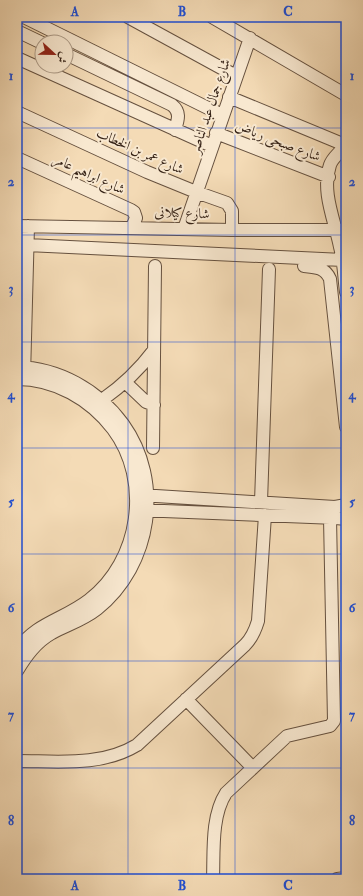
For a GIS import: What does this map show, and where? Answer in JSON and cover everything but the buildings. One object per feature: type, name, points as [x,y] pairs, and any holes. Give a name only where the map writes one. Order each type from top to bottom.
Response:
[{"type":"street","points":[[24,17],[222,115]]},
{"type":"street","points":[[128,17],[236,76]]},
{"type":"street","points":[[212,17],[346,95]]},
{"type":"street","points":[[17,31],[34,39]]},
{"type":"street","name":"شارع جمال عبد الناصر","points":[[184,228],[250,38]]},
{"type":"street","points":[[17,58],[212,146]]},
{"type":"street","points":[[74,58],[172,105],[178,116],[175,130]]},
{"type":"street","points":[[229,97],[345,148],[332,161],[329,177],[330,203],[341,230],[346,292]]},
{"type":"street","name":"شارع عمر بن الخطاب","points":[[17,112],[147,172],[196,192],[224,201],[230,206],[232,211],[232,230]]},
{"type":"street","name":"شارع صبحى رياض","points":[[216,133],[329,177]]},
{"type":"street","name":"شارع ابراهيم عامر","points":[[17,158],[134,212],[136,218],[132,227]]},
{"type":"street","points":[[21,373],[27,246],[22,226]]},
{"type":"street","name":"شارع كيلانى","points":[[22,226],[232,230],[341,230]]},
{"type":"street","points":[[27,246],[343,260]]},
{"type":"street","points":[[153,448],[155,266]]},
{"type":"street","points":[[292,266],[318,267],[326,272],[330,279],[346,427]]},
{"type":"street","points":[[261,502],[269,269]]},
{"type":"street","points":[[102,400],[136,372],[154,350]]},
{"type":"street","points":[[17,671],[28,654],[43,639],[86,616],[108,599],[117,588],[132,565],[143,539],[142,496],[146,480],[138,451],[123,424],[102,400],[79,384],[39,369],[21,373]]},
{"type":"street","points":[[21,373],[36,380],[62,388],[85,402],[106,420],[127,455],[142,496]]},
{"type":"street","points":[[125,382],[146,402],[154,405]]},
{"type":"street","points":[[142,496],[335,507],[346,505]]},
{"type":"street","points":[[142,510],[346,519]]},
{"type":"street","points":[[17,650],[22,636],[80,607],[90,600],[108,581],[128,548],[135,523],[142,510]]},
{"type":"street","points":[[17,761],[91,761],[113,756],[137,745],[245,645],[256,630],[258,621],[265,515]]},
{"type":"street","points":[[213,879],[215,828],[221,801],[226,793],[287,736],[330,726],[334,721],[330,518]]},
{"type":"street","points":[[186,699],[253,768]]},
{"type":"street","points":[[336,879],[346,878]]}]
